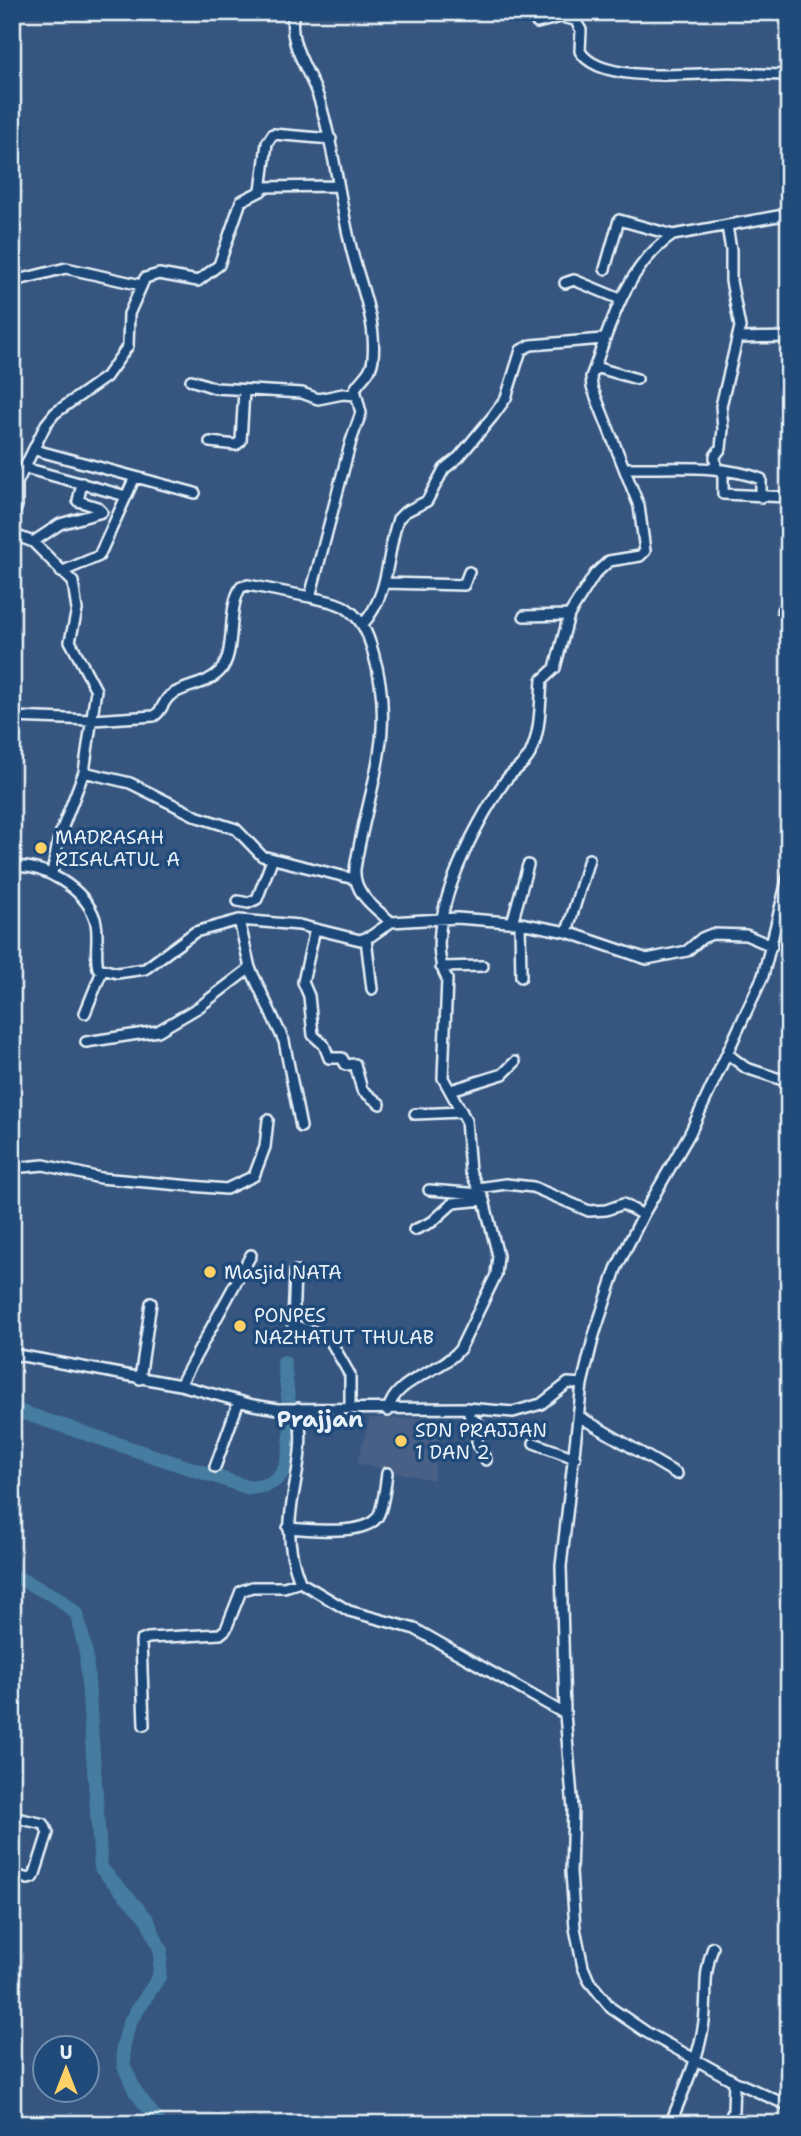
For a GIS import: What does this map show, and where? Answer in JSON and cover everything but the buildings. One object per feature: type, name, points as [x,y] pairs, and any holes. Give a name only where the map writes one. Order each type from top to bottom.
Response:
[{"type":"street","points":[[293,12],[292,38],[315,87],[331,139],[337,186],[366,297],[374,341],[371,371],[356,386],[361,414],[351,441],[310,597]]},
{"type":"street","points":[[537,23],[561,17],[575,20],[581,30],[580,51],[588,61],[600,67],[666,75],[789,75]]},
{"type":"street","points":[[12,516],[17,506],[15,489],[46,424],[55,413],[106,377],[128,346],[129,314],[141,285],[152,275],[198,281],[213,272],[224,254],[241,201],[248,195],[258,194],[262,187],[267,143],[273,134],[331,139]]},
{"type":"street","points":[[262,187],[337,186]]},
{"type":"street","points":[[605,269],[617,220],[673,235],[789,214]]},
{"type":"street","points":[[727,226],[739,338],[727,370],[721,406],[721,448],[715,456],[723,494],[789,497]]},
{"type":"street","points":[[388,1411],[392,1397],[410,1382],[453,1358],[470,1332],[491,1286],[498,1256],[481,1194],[470,1171],[466,1120],[451,1090],[445,1084],[442,1070],[447,979],[441,967],[439,920],[477,829],[505,781],[523,765],[531,752],[538,729],[542,680],[555,668],[569,615],[602,565],[616,558],[640,556],[645,551],[642,515],[626,468],[592,387],[591,377],[620,299],[649,258],[673,235]]},
{"type":"street","points":[[12,271],[22,279],[74,269],[141,285]]},
{"type":"street","points":[[565,284],[574,280],[620,299]]},
{"type":"street","points":[[739,338],[789,337]]},
{"type":"street","points":[[363,624],[370,616],[385,583],[398,519],[405,512],[428,501],[444,469],[459,457],[493,416],[506,398],[521,350],[531,345],[603,340]]},
{"type":"street","points":[[595,367],[638,379]]},
{"type":"street","points":[[191,380],[215,388],[302,393],[318,399],[343,394],[356,395]]},
{"type":"street","points":[[210,442],[236,445],[241,441],[244,391]]},
{"type":"street","points":[[34,450],[195,493]]},
{"type":"street","points":[[25,468],[126,496]]},
{"type":"street","points":[[626,468],[720,470],[760,478],[761,497]]},
{"type":"street","points":[[61,572],[99,556],[135,477]]},
{"type":"street","points":[[33,542],[60,524],[102,512],[97,507],[78,500],[82,483]]},
{"type":"street","points":[[12,534],[33,542],[75,586],[77,610],[71,641],[96,690],[93,720],[85,748],[84,772],[59,838],[52,873]]},
{"type":"street","points":[[385,583],[464,585],[469,572]]},
{"type":"street","points":[[12,717],[93,720],[154,716],[168,697],[211,678],[221,670],[227,656],[235,599],[241,587],[248,585],[342,606],[363,624],[376,659],[384,723],[355,879],[361,895],[391,922]]},
{"type":"street","points":[[524,616],[569,615]]},
{"type":"street","points":[[84,772],[130,783],[198,817],[230,826],[241,832],[259,854],[272,860],[355,879]]},
{"type":"street","points":[[567,932],[589,859]]},
{"type":"street","points":[[238,901],[248,903],[257,899],[272,860]]},
{"type":"street","points":[[521,977],[516,923],[528,865]]},
{"type":"street","points":[[12,867],[34,867],[52,873],[89,906],[97,931],[96,959],[98,968],[103,971],[128,973],[145,969],[195,932],[239,920],[272,921],[366,940],[391,922],[439,920],[516,923],[567,932],[647,959],[687,951],[702,937],[712,934],[746,934],[772,946]]},
{"type":"street","points":[[789,873],[764,975],[729,1055],[690,1133],[643,1214],[616,1269],[589,1350],[582,1384],[575,1458],[561,1549],[565,1714],[573,1801],[571,1872],[575,1928],[583,1968],[589,1981],[611,2008],[697,2061],[789,2106]]},
{"type":"street","points":[[239,920],[250,968],[284,1041],[301,1127]]},
{"type":"street","points":[[315,929],[303,976],[313,1035],[324,1045],[329,1058],[342,1058],[346,1065],[355,1064],[362,1090],[380,1104]]},
{"type":"street","points":[[366,940],[372,989]]},
{"type":"street","points":[[441,967],[483,966]]},
{"type":"street","points":[[86,1042],[158,1031],[200,1007],[250,968]]},
{"type":"street","points":[[85,1013],[103,971]]},
{"type":"street","points":[[12,1061],[15,1036]]},
{"type":"street","points":[[729,1055],[746,1068],[789,1082]]},
{"type":"street","points":[[451,1090],[503,1074],[515,1062]]},
{"type":"street","points":[[415,1114],[462,1112]]},
{"type":"street","points":[[12,1168],[44,1165],[100,1178],[230,1188],[254,1176],[265,1147],[268,1120]]},
{"type":"street","points":[[414,1230],[435,1220],[453,1203],[525,1185],[589,1211],[606,1210],[623,1204],[643,1214]]},
{"type":"street","points":[[429,1190],[481,1194]]},
{"type":"street","points":[[180,1385],[251,1255]]},
{"type":"street","points":[[295,1271],[293,1325],[324,1335],[330,1340],[350,1375],[350,1408]]},
{"type":"street","points":[[140,1379],[152,1303]]},
{"type":"street","points":[[12,1354],[180,1385],[278,1409],[350,1408],[388,1411],[467,1408],[513,1412],[541,1404],[568,1382],[582,1384]]},
{"type":"street","points":[[215,1467],[239,1401]]},
{"type":"street","points":[[295,1408],[302,1452],[289,1505],[288,1528],[289,1548],[300,1582],[349,1611],[415,1629],[565,1714]]},
{"type":"street","points":[[467,1408],[470,1417],[478,1423],[477,1442],[485,1460]]},
{"type":"street","points":[[580,1417],[677,1474]]},
{"type":"street","points":[[534,1443],[575,1458]]},
{"type":"street","points":[[288,1528],[357,1529],[374,1521],[379,1514],[387,1473]]},
{"type":"street","points":[[144,1725],[141,1641],[148,1637],[220,1634],[226,1629],[241,1591],[252,1587],[284,1587],[300,1582]]},
{"type":"street","points":[[12,1817],[44,1824],[48,1833],[34,1877],[28,1879],[12,1874]]},
{"type":"street","points":[[670,2124],[697,2061],[704,2020],[704,1975],[713,1947]]},
{"type":"street","points":[[728,2124],[733,2111],[734,2081]]},
{"type":"shaded area","name":"SDN PRAJJAN 1 DAN 2","points":[[370,1418],[443,1419],[433,1480],[357,1463]]},
{"type":"waterway","points":[[12,1409],[250,1488],[258,1487],[271,1483],[281,1474],[287,1461],[291,1428],[284,1362]]},
{"type":"waterway","points":[[12,1575],[58,1598],[77,1614],[86,1653],[101,1868],[147,1919],[161,1951],[159,1977],[129,2023],[123,2048],[124,2066],[135,2091],[160,2124]]},
{"type":"place","name":"MADRASAH RISALATUL A","points":[[41,848]]},
{"type":"place","name":"Masjid NATA","points":[[210,1272]]},
{"type":"place","name":"PONPES NAZHATUT THULAB","points":[[240,1326]]},
{"type":"place","name":"SDN PRAJJAN 1 DAN 2","points":[[401,1441]]},
{"type":"district","name":"Prajjan","points":[[320,1419]]}]
